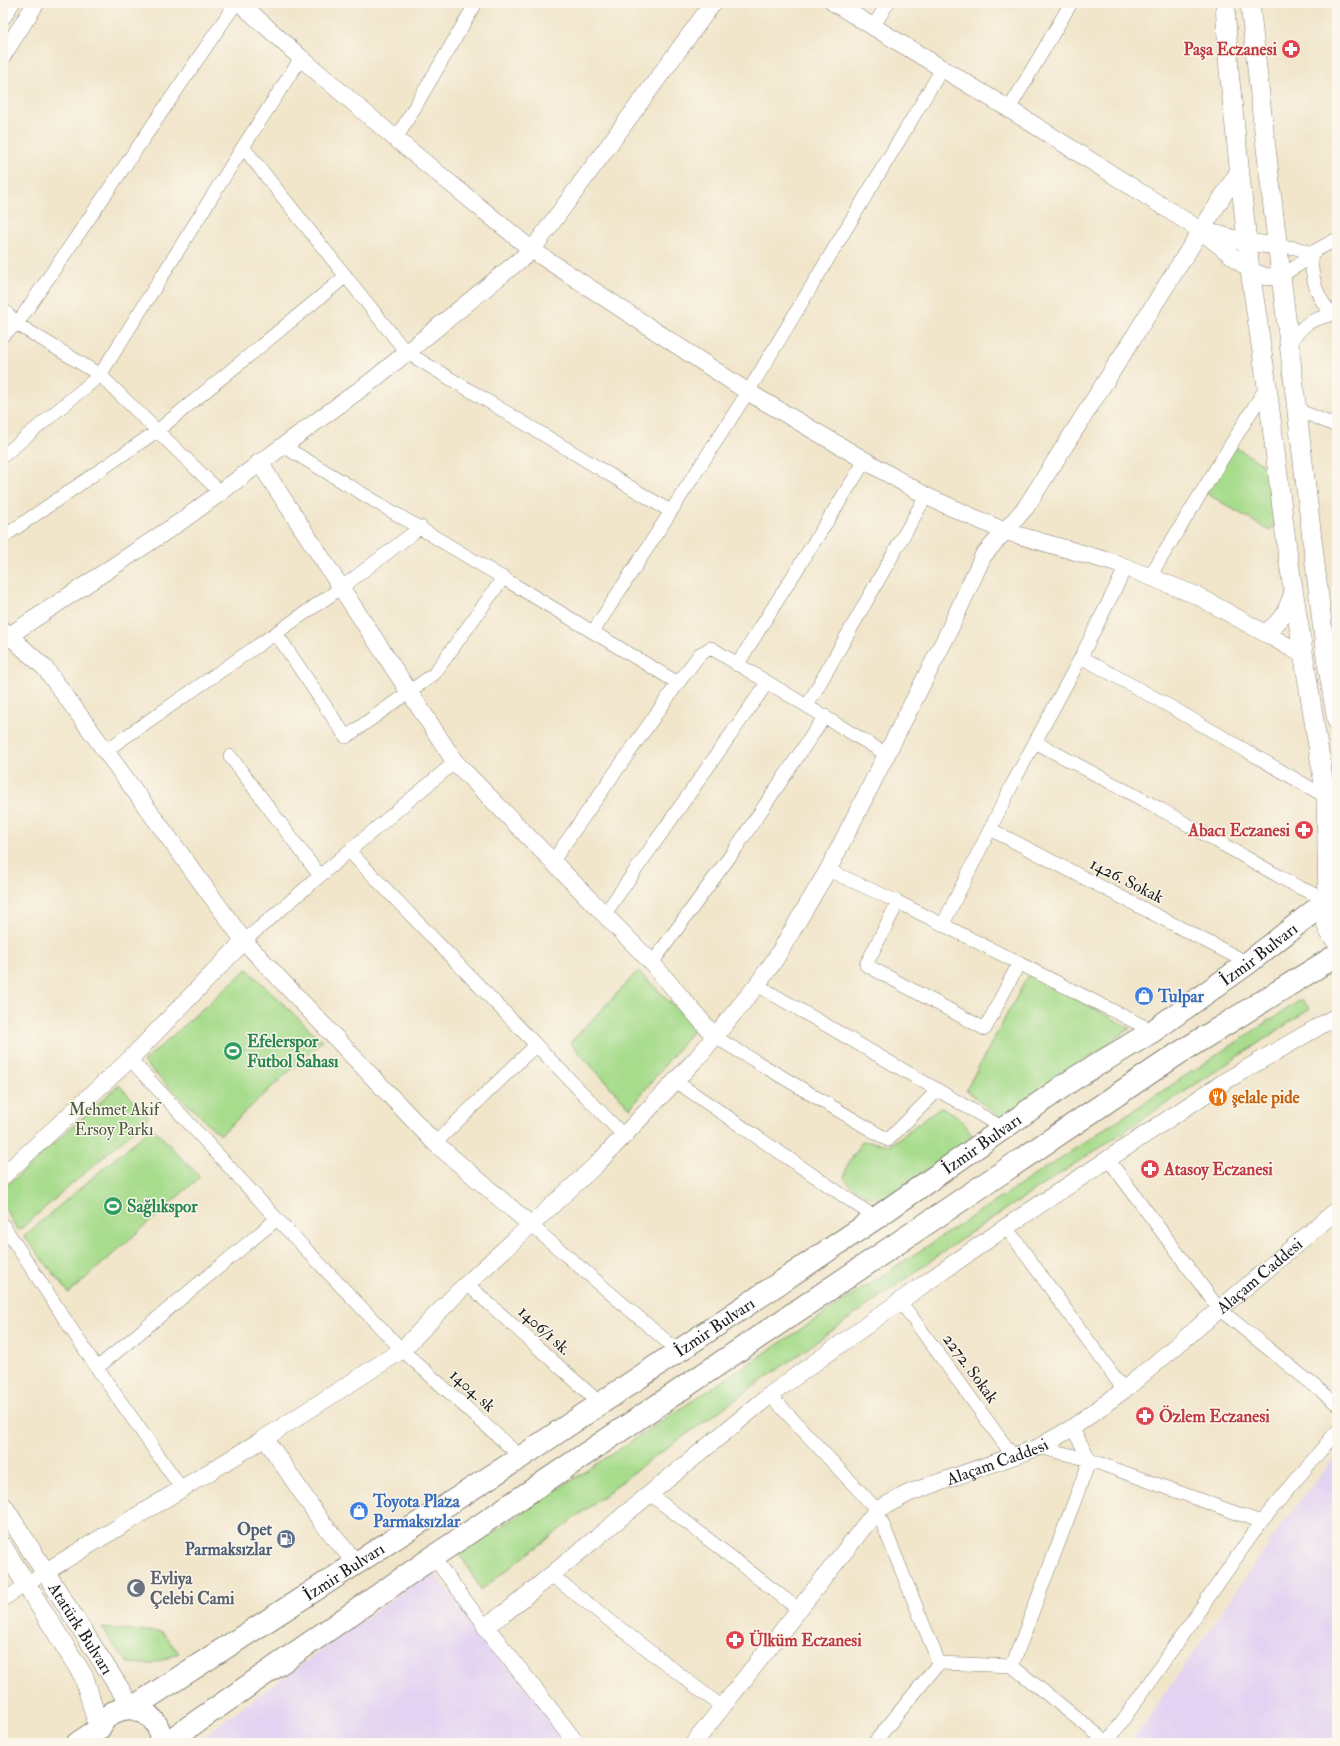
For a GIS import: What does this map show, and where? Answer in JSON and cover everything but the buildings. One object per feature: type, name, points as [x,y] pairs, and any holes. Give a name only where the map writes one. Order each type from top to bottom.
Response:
[{"type":"highway","name":"İzmir Bulvarı","points":[[78,1743],[99,1736],[104,1720],[112,1713],[122,1709],[132,1708],[521,1457],[876,1218],[1075,1078],[1153,1031],[1248,963],[1333,895]]},
{"type":"highway","name":"İzmir Bulvarı","points":[[166,1743],[433,1556],[1176,1056],[1337,956]]},
{"type":"highway","name":"Atatürk Bulvarı","points":[[132,1708],[141,1710],[155,1722],[159,1730],[160,1743]]},
{"type":"main road","points":[[1225,3],[1229,71],[1250,270],[1267,386],[1293,592],[1332,840],[1333,895],[1325,912],[1326,923],[1330,934],[1337,942]]},
{"type":"main road","points":[[1250,3],[1277,246],[1298,410],[1326,657],[1337,721]]},
{"type":"main road","name":"Atatürk Bulvarı","points":[[3,1506],[132,1708]]},
{"type":"main road","name":"Atatürk Bulvarı","points":[[3,1547],[84,1677],[99,1736]]},
{"type":"street","points":[[3,16],[12,3]]},
{"type":"street","points":[[3,55],[36,3]]},
{"type":"street","points":[[3,335],[16,324],[236,3]]},
{"type":"street","points":[[240,3],[301,58],[396,139],[532,250],[748,392],[926,496],[1004,531],[1126,567],[1198,596],[1302,654]]},
{"type":"street","points":[[396,139],[476,3]]},
{"type":"street","points":[[678,1351],[435,1143],[244,941],[45,668],[7,632],[176,524],[220,492],[373,380],[532,250],[713,3]]},
{"type":"street","points":[[834,3],[1009,109],[1200,230],[1250,270],[1266,277],[1281,276],[1300,264],[1311,253],[1337,239]]},
{"type":"street","points":[[873,27],[888,3]]},
{"type":"street","points":[[1009,109],[1071,3]]},
{"type":"street","points":[[3,456],[100,375],[243,147],[301,58]]},
{"type":"street","points":[[593,632],[748,392],[942,69]]},
{"type":"street","points":[[243,147],[406,352],[670,511]]},
{"type":"street","points":[[3,1600],[26,1583],[265,1438],[402,1350],[467,1284],[532,1226],[597,1164],[715,1037],[757,985],[776,958],[828,870],[947,635],[983,556],[1026,507],[1240,169]]},
{"type":"street","points":[[1200,230],[1247,242],[1296,248],[1311,253]]},
{"type":"street","points":[[1311,253],[1314,283],[1323,302],[1336,315]]},
{"type":"street","points":[[3,537],[157,431],[346,276]]},
{"type":"street","points":[[3,309],[16,324],[100,375],[220,492]]},
{"type":"street","points":[[1289,343],[1302,327],[1313,319],[1336,315]]},
{"type":"street","points":[[3,324],[16,324]]},
{"type":"street","points":[[1150,576],[1267,386]]},
{"type":"street","points":[[1298,410],[1337,426]]},
{"type":"street","points":[[283,446],[678,683]]},
{"type":"street","points":[[737,665],[865,461]]},
{"type":"street","points":[[259,462],[455,762],[652,963],[715,1037],[888,1140],[938,1090]]},
{"type":"street","points":[[807,706],[926,496]]},
{"type":"street","points":[[105,751],[341,588],[420,527]]},
{"type":"street","points":[[943,924],[990,829],[1081,657],[1126,567]]},
{"type":"street","points":[[276,633],[346,737],[434,674],[504,578]]},
{"type":"street","points":[[1265,633],[1279,623],[1287,610],[1293,592]]},
{"type":"street","points":[[1326,657],[1337,637]]},
{"type":"street","points":[[552,862],[678,683],[700,654],[711,648],[886,754]]},
{"type":"street","points":[[1081,657],[1172,707],[1326,797]]},
{"type":"street","points":[[604,915],[767,683]]},
{"type":"street","points":[[652,963],[736,848],[825,716]]},
{"type":"street","points":[[1035,742],[1160,809],[1298,887],[1333,895]]},
{"type":"street","points":[[230,756],[320,876]]},
{"type":"street","points":[[3,1176],[130,1059],[244,941],[455,762]]},
{"type":"street","name":"1426. Sokak","points":[[990,829],[1248,963]]},
{"type":"street","points":[[349,851],[624,1136]]},
{"type":"street","points":[[828,870],[943,924],[1153,1031]]},
{"type":"street","points":[[898,902],[866,965],[985,1029],[1019,963]]},
{"type":"street","points":[[757,985],[1003,1128]]},
{"type":"street","points":[[485,1626],[551,1575],[770,1395],[900,1301],[1006,1227],[1227,1080],[1337,1016]]},
{"type":"street","points":[[435,1143],[536,1045]]},
{"type":"street","name":"1404. sk","points":[[130,1059],[277,1219],[402,1350],[521,1457]]},
{"type":"street","points":[[675,1081],[876,1218]]},
{"type":"street","points":[[1108,1159],[1219,1309],[1337,1404]]},
{"type":"street","name":"Alaçam Caddesi","points":[[694,1743],[877,1510],[909,1493],[1039,1447],[1072,1428],[1124,1390],[1337,1210]]},
{"type":"street","points":[[97,1368],[277,1219]]},
{"type":"street","points":[[3,1225],[97,1368],[182,1489]]},
{"type":"street","points":[[1006,1227],[1124,1390]]},
{"type":"street","name":"1406/1 sk.","points":[[467,1284],[600,1403]]},
{"type":"street","name":"2272. Sokak","points":[[900,1301],[1013,1456]]},
{"type":"street","points":[[770,1395],[877,1510],[939,1663]]},
{"type":"street","points":[[1072,1428],[1090,1460]]},
{"type":"street","points":[[939,1663],[1012,1666],[1108,1743],[1262,1522],[1337,1431]]},
{"type":"street","points":[[265,1438],[321,1521],[356,1563]]},
{"type":"street","points":[[1039,1447],[1090,1460],[1262,1522]]},
{"type":"street","points":[[1012,1666],[1090,1460]]},
{"type":"street","points":[[650,1494],[798,1609]]},
{"type":"street","points":[[433,1556],[485,1626],[576,1743]]},
{"type":"street","points":[[551,1575],[722,1707]]},
{"type":"street","points":[[879,1741],[939,1663]]},
{"type":"shaded area","points":[[1337,1454],[1337,1743],[1141,1743],[1134,1738],[1286,1519]]},
{"type":"shaded area","points":[[432,1570],[571,1743],[196,1743],[226,1719]]},
{"type":"green space","points":[[1234,446],[1273,471],[1279,515],[1270,531],[1206,493]]},
{"type":"green space","name":"Efelerspor Futbol Sahası","points":[[247,969],[322,1041],[220,1135],[143,1062]]},
{"type":"green space","points":[[638,971],[696,1027],[630,1108],[570,1043]]},
{"type":"green space","points":[[1029,974],[1130,1028],[1003,1120],[966,1090]]},
{"type":"green space","points":[[1302,999],[1310,1009],[967,1235],[646,1463],[481,1590],[460,1554]]},
{"type":"green space","name":"Mehmet Akif Ersoy Parkı","points":[[119,1085],[149,1117],[18,1231],[3,1205],[3,1189]]},
{"type":"green space","points":[[940,1107],[956,1115],[967,1127],[973,1138],[884,1200],[879,1200],[862,1193],[844,1178],[847,1166],[862,1141],[890,1145]]},
{"type":"green space","name":"Sağlıkspor","points":[[152,1127],[200,1177],[69,1293],[24,1236]]},
{"type":"green space","points":[[102,1628],[162,1632],[179,1653],[152,1664],[130,1663],[120,1654]]},
{"type":"place","name":"Paşa Eczanesi","points":[[1291,49]]},
{"type":"place","name":"Abacı Eczanesi","points":[[1304,830]]},
{"type":"place","name":"Tulpar","points":[[1144,996]]},
{"type":"place","name":"Efelerspor Futbol Sahası","points":[[233,1051]]},
{"type":"place","name":"şelale pide","points":[[1218,1097]]},
{"type":"place","name":"Atasoy Eczanesi","points":[[1150,1169]]},
{"type":"place","name":"Sağlıkspor","points":[[113,1206]]},
{"type":"place","name":"Özlem Eczanesi","points":[[1145,1416]]},
{"type":"place","name":"Toyota Plaza Parmaksızlar","points":[[359,1511]]},
{"type":"place","name":"Opet Parmaksızlar","points":[[286,1539]]},
{"type":"place","name":"Evliya Çelebi Cami","points":[[136,1588]]},
{"type":"place","name":"Ülküm Eczanesi","points":[[735,1640]]}]
